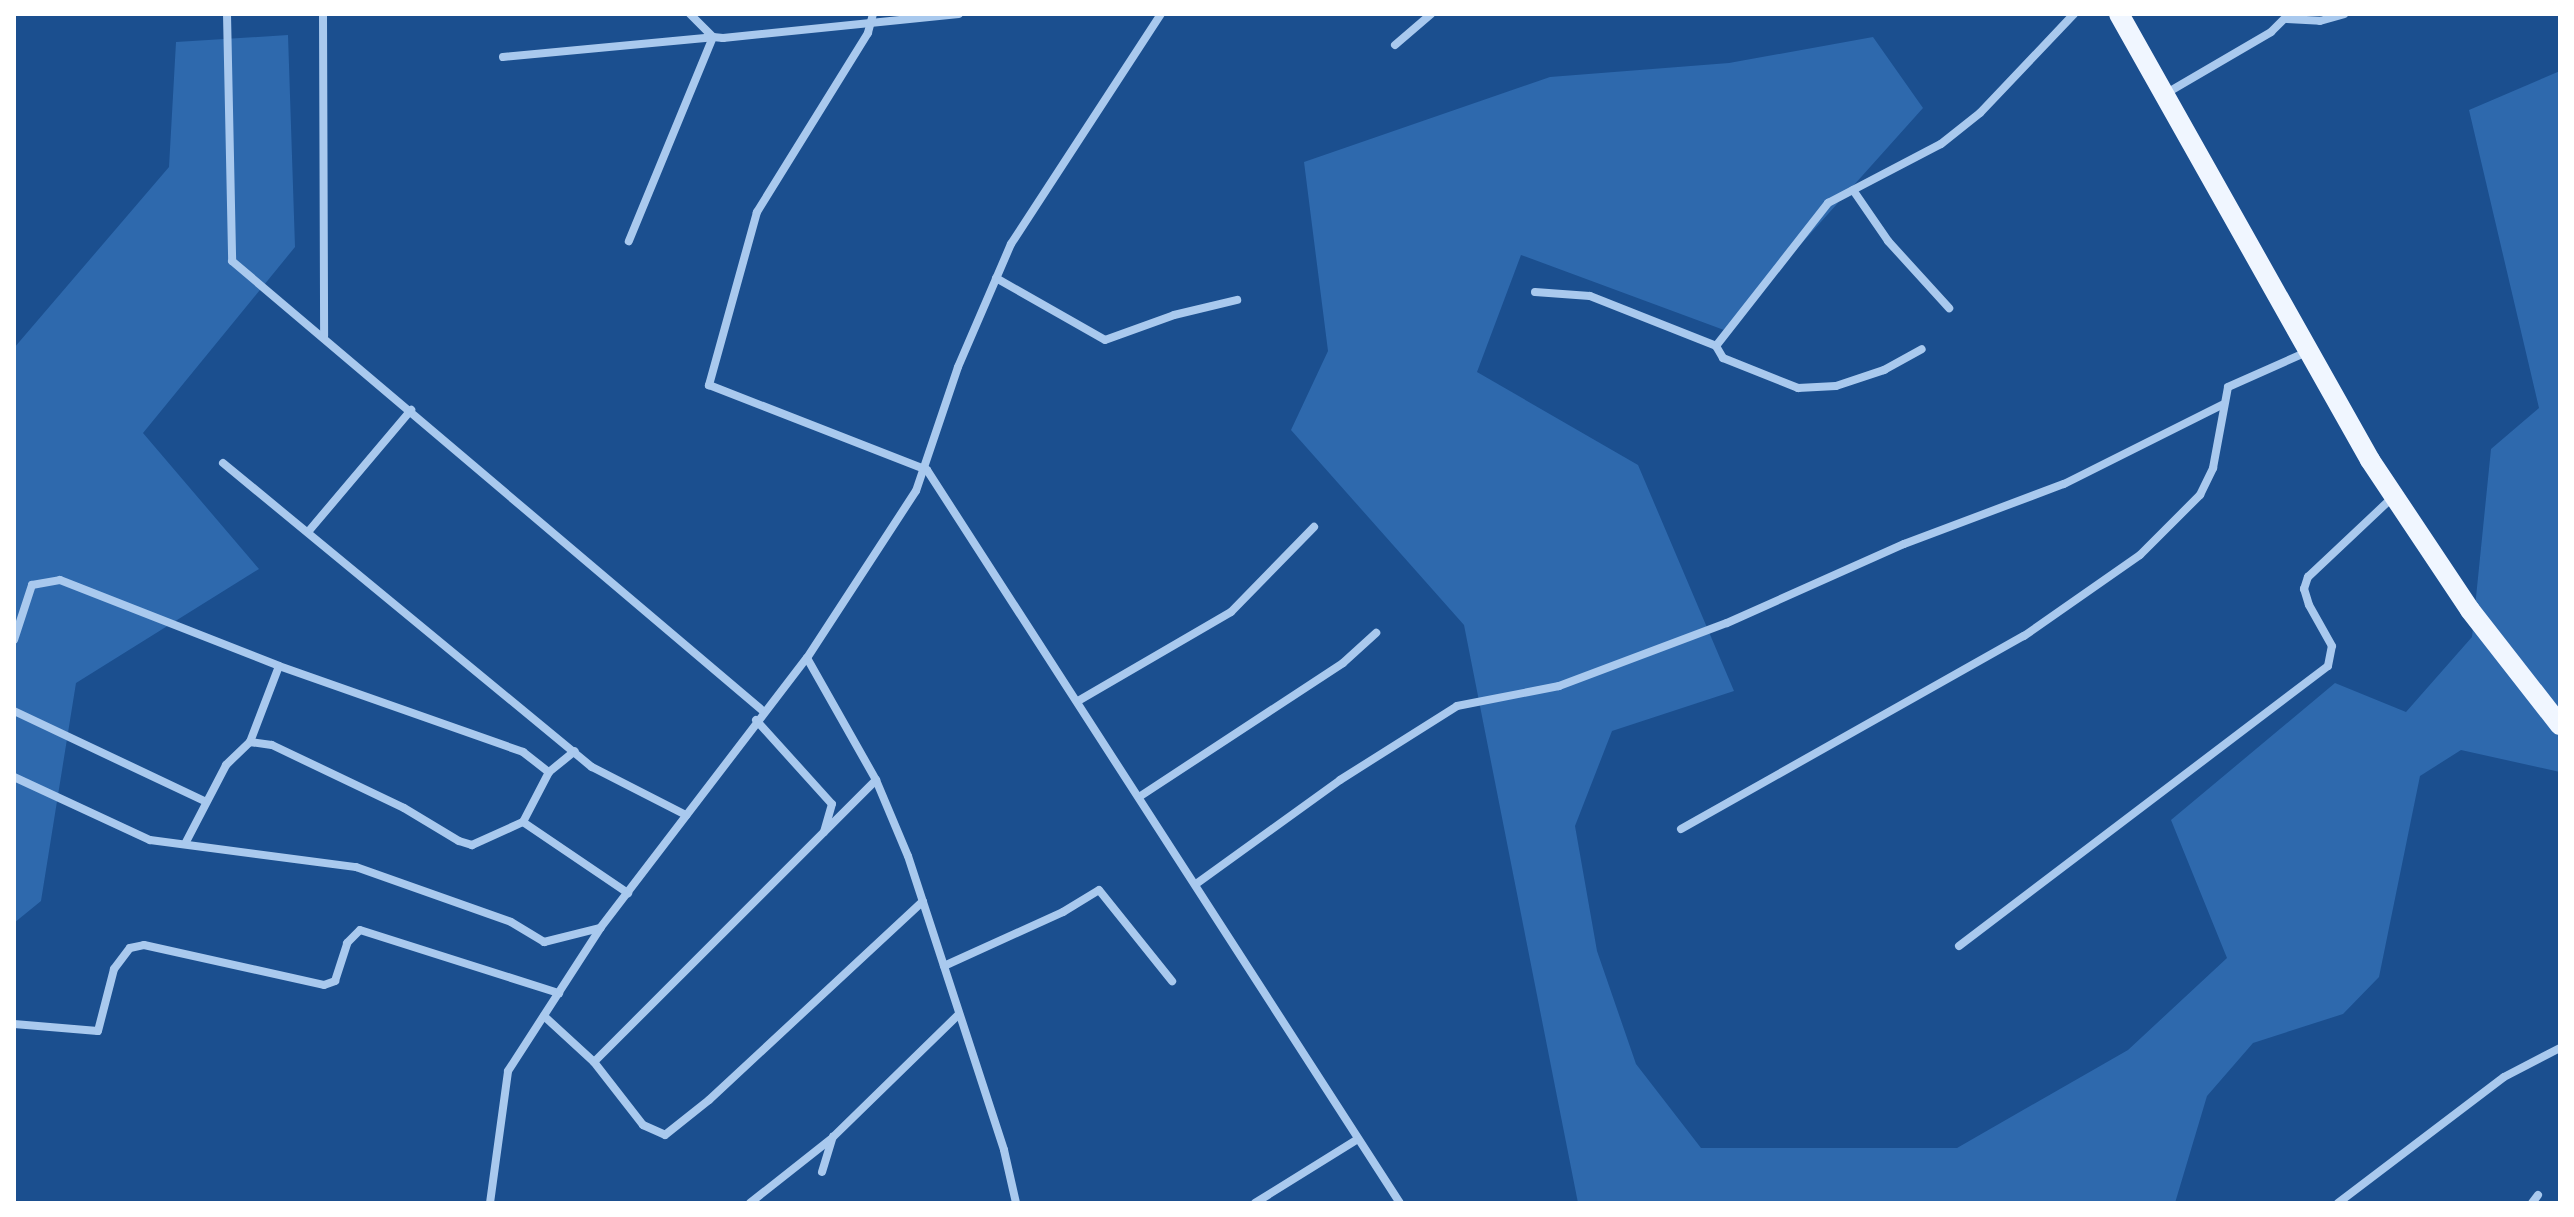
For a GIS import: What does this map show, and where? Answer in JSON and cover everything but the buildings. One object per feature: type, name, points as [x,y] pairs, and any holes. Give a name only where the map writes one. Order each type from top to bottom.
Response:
[{"type":"main road","points":[[2119,14],[2394,497],[2470,610],[2560,725]]},
{"type":"street","points":[[227,14],[232,261],[763,711]]},
{"type":"street","points":[[323,14],[324,336]]},
{"type":"street","points":[[690,14],[713,37]]},
{"type":"street","points":[[503,57],[873,18],[959,14]]},
{"type":"street","points":[[490,1203],[508,1071],[601,927],[756,720],[807,658],[927,470],[958,367],[1011,244],[1161,14]]},
{"type":"street","points":[[1395,45],[1431,14]]},
{"type":"street","points":[[1716,346],[1828,203],[1941,144],[1980,113],[2074,14]]},
{"type":"street","points":[[2164,94],[2288,16],[2320,21],[2344,14]]},
{"type":"street","points":[[873,18],[757,212],[709,385],[927,470],[1400,1203]]},
{"type":"street","points":[[629,241],[713,37]]},
{"type":"street","points":[[1853,190],[1888,241],[1949,308]]},
{"type":"street","points":[[996,278],[1105,340],[1174,315],[1237,300]]},
{"type":"street","points":[[1535,292],[1590,296],[1716,346],[1723,358],[1798,388],[1836,386],[1884,370],[1922,349]]},
{"type":"street","points":[[1681,829],[2024,636],[2140,555],[2200,495],[2213,468],[2222,405],[2236,379],[2310,351]]},
{"type":"street","points":[[1196,884],[1340,780],[1457,706],[1559,686],[1727,623],[1904,544],[2064,484],[2222,405]]},
{"type":"street","points":[[308,532],[411,410]]},
{"type":"street","points":[[223,463],[592,767],[686,815]]},
{"type":"street","points":[[1959,946],[2328,666],[2332,646],[2309,605],[2304,589],[2308,577],[2394,497]]},
{"type":"street","points":[[1078,701],[1231,612],[1314,527]]},
{"type":"street","points":[[14,640],[32,585],[60,580],[279,666],[523,752],[549,772]]},
{"type":"street","points":[[1139,797],[1343,663],[1376,633]]},
{"type":"street","points":[[807,658],[876,780],[923,901],[1016,1187],[1016,1203]]},
{"type":"street","points":[[186,842],[204,801],[235,752],[250,742],[279,666]]},
{"type":"street","points":[[14,711],[204,801]]},
{"type":"street","points":[[756,720],[832,804],[824,832]]},
{"type":"street","points":[[250,742],[272,745],[422,816],[459,841],[472,845],[523,822],[549,772],[575,751]]},
{"type":"street","points":[[14,777],[134,834],[356,867],[511,922],[544,942],[601,927]]},
{"type":"street","points":[[594,1062],[876,780]]},
{"type":"street","points":[[523,822],[628,893]]},
{"type":"street","points":[[944,966],[1063,912],[1099,890],[1172,981]]},
{"type":"street","points":[[544,1016],[594,1062],[643,1125],[665,1135],[709,1100],[923,901]]},
{"type":"street","points":[[14,1024],[98,1031],[114,969],[130,948],[144,945],[324,985],[335,981],[347,943],[360,930],[559,993]]},
{"type":"street","points":[[750,1203],[833,1137],[959,1014]]},
{"type":"street","points":[[2338,1203],[2504,1077],[2560,1048]]},
{"type":"street","points":[[822,1172],[833,1137]]},
{"type":"street","points":[[1255,1203],[1358,1139]]},
{"type":"street","points":[[2532,1203],[2538,1195]]},
{"type":"shaded area","points":[[288,35],[295,247],[143,433],[259,569],[76,683],[41,901],[14,923],[14,348],[169,167],[176,42]]},
{"type":"shaded area","points":[[1873,37],[1923,108],[1724,330],[1521,255],[1477,372],[1638,465],[1734,691],[1612,731],[1575,826],[1597,951],[1636,1064],[1701,1148],[1957,1148],[2128,1050],[2227,958],[2171,820],[2335,683],[2406,712],[2472,637],[2491,449],[2539,408],[2469,110],[2560,71],[2560,772],[2461,750],[2420,776],[2379,977],[2343,1014],[2253,1043],[2207,1096],[2175,1203],[1578,1203],[1464,625],[1291,430],[1328,351],[1304,162],[1550,77],[1729,63]]}]
